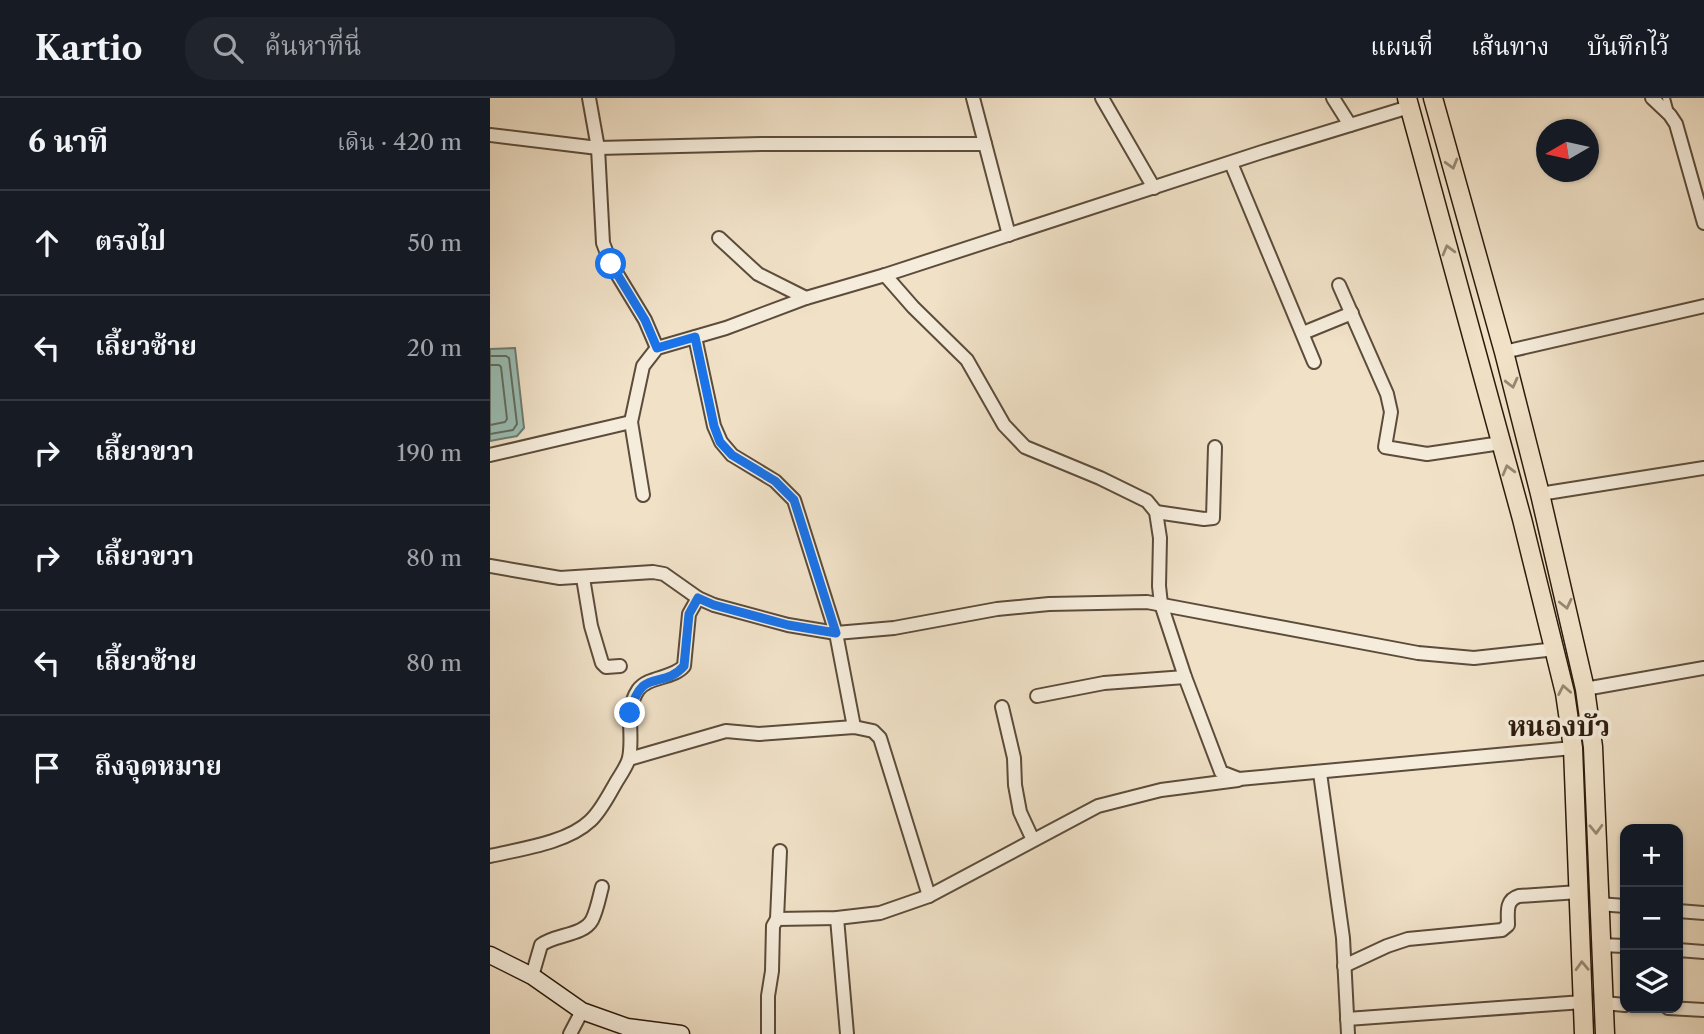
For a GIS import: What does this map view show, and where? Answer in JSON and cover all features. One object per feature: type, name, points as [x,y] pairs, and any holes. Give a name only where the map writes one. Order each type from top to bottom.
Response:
[{"type":"main road","points":[[1433,98],[1504,352],[1585,689],[1593,747],[1605,1034]]},
{"type":"main road","points":[[1408,103],[1556,649],[1573,748],[1584,1034]]},
{"type":"street","points":[[589,98],[598,148],[603,243],[611,264],[645,320],[657,348]]},
{"type":"street","points":[[973,98],[1009,235]]},
{"type":"street","points":[[1102,98],[1154,188]]},
{"type":"street","points":[[1333,98],[1350,125]]},
{"type":"street","points":[[1652,98],[1670,115],[1680,135],[1703,215]]},
{"type":"street","points":[[643,495],[631,422],[643,366],[657,348],[1350,125],[1408,103]]},
{"type":"street","points":[[490,135],[598,148],[761,144],[985,144]]},
{"type":"street","points":[[1231,163],[1314,362]]},
{"type":"street","points":[[719,238],[758,274],[807,298]]},
{"type":"street","points":[[885,275],[967,360],[1014,438],[1025,447],[1147,501],[1157,512],[1160,538],[1158,586],[1161,604],[1221,772],[1239,779]]},
{"type":"street","points":[[1339,285],[1387,394],[1391,412],[1385,447],[1427,454],[1501,443]]},
{"type":"street","points":[[1504,352],[1704,307]]},
{"type":"street","points":[[1303,333],[1352,313]]},
{"type":"street","points":[[695,337],[714,426],[720,442],[732,455],[775,481],[794,500],[836,633],[854,727]]},
{"type":"street","points":[[490,455],[631,422]]},
{"type":"street","points":[[1157,512],[1204,519],[1213,517],[1215,447]]},
{"type":"street","points":[[1540,494],[1704,468]]},
{"type":"street","points":[[490,566],[560,578],[653,572],[664,574],[698,598],[714,605],[788,625],[836,633],[894,628],[997,609],[1049,604],[1161,604],[1418,653],[1474,658],[1556,649]]},
{"type":"street","points":[[583,578],[591,626],[602,663],[606,667],[620,666]]},
{"type":"street","points":[[490,856],[575,833],[591,821],[629,759],[630,713],[637,691],[642,685],[680,671],[684,666],[689,614],[698,598]]},
{"type":"street","points":[[1585,689],[1704,668]]},
{"type":"street","points":[[1037,696],[1104,683],[1185,677]]},
{"type":"street","points":[[1002,707],[1014,758],[1020,812],[1033,841]]},
{"type":"street","points":[[629,759],[726,731],[758,734],[854,727],[873,731],[880,738],[929,896]]},
{"type":"street","points":[[777,919],[837,918],[880,913],[929,896],[1098,806],[1161,790],[1239,779],[1573,748]]},
{"type":"street","points":[[1320,773],[1343,938],[1348,1034]]},
{"type":"street","points":[[768,1034],[768,996],[772,971],[773,926],[777,919],[780,850]]},
{"type":"street","points":[[531,976],[541,945],[552,938],[586,928],[591,923],[602,887]]},
{"type":"street","points":[[1344,967],[1408,939],[1502,930],[1508,925],[1508,905],[1513,897],[1579,892]]},
{"type":"street","points":[[1600,904],[1620,906]]},
{"type":"street","points":[[1683,911],[1704,913]]},
{"type":"street","points":[[837,918],[847,1034]]},
{"type":"street","points":[[1601,945],[1620,946]]},
{"type":"street","points":[[1683,950],[1704,952]]},
{"type":"street","points":[[490,955],[531,976],[582,1011],[627,1027],[681,1034]]},
{"type":"street","points":[[1347,1019],[1583,1002]]},
{"type":"street","points":[[1604,1003],[1620,1005]]},
{"type":"street","points":[[1683,1009],[1704,1010]]},
{"type":"street","points":[[570,1034],[582,1011]]},
{"type":"lane","points":[[1666,98],[1670,115]]},
{"type":"water","points":[[515,348],[524,428],[517,436],[490,441],[490,349]]},
{"type":"district","name":"หนองบัว","points":[[1559,726]]},
{"type":"route","points":[[611,264],[645,320],[657,348],[695,337],[714,426],[720,442],[732,455],[775,481],[794,500],[836,633],[788,625],[714,605],[698,598],[689,614],[684,666],[680,671],[642,685],[632,702],[630,713]]}]
